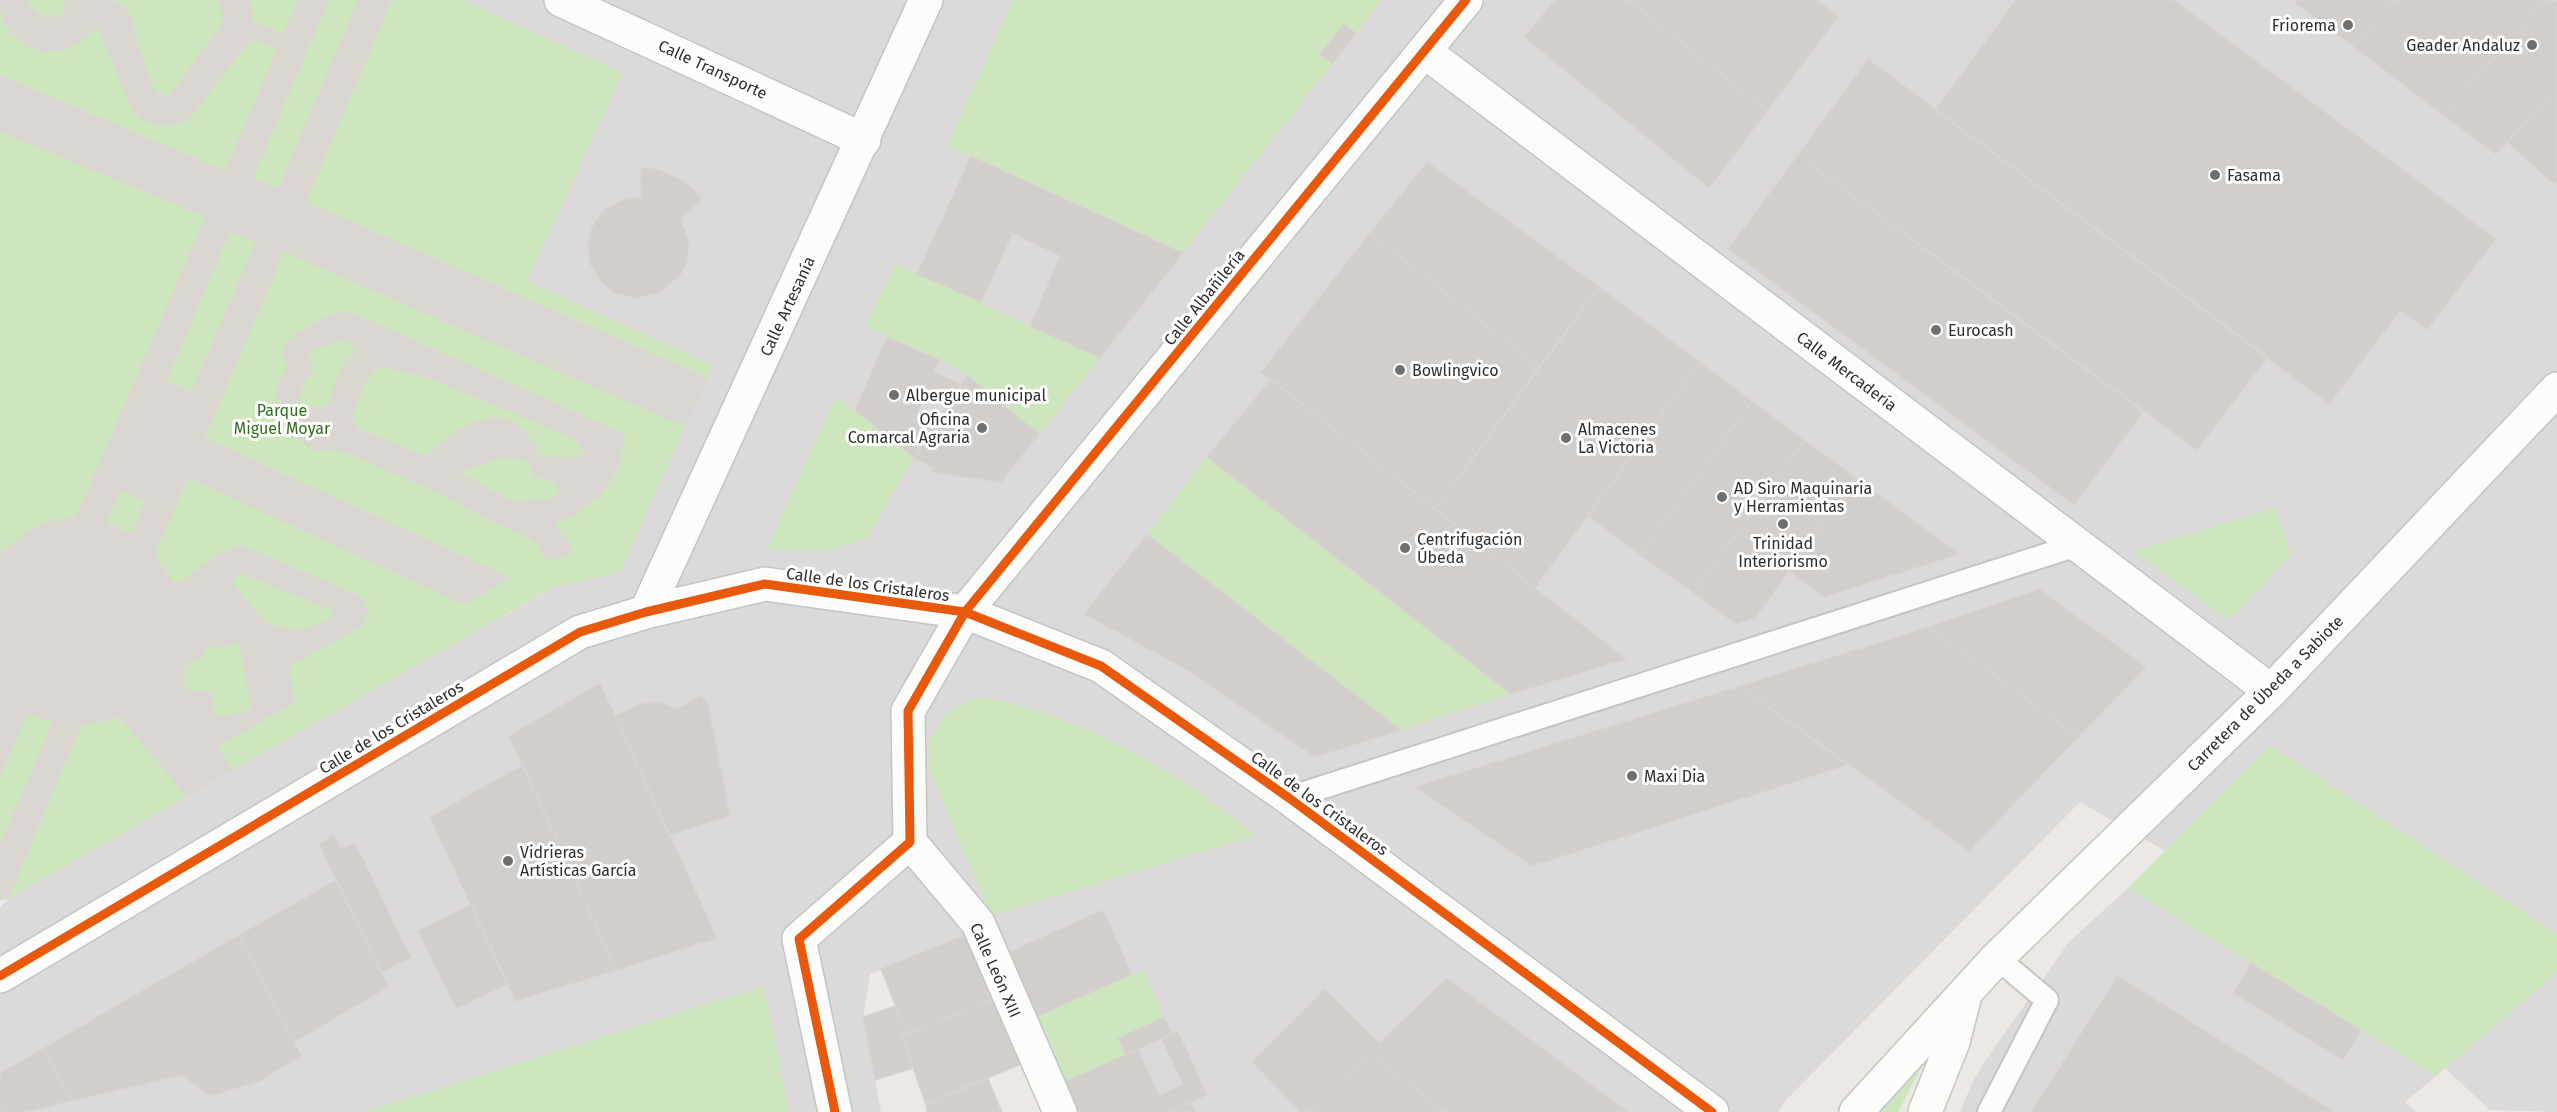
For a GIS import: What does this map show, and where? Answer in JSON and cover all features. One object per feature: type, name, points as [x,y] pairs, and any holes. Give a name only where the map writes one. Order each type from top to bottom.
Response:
[{"type":"street","name":"Calle Transporte","points":[[561,0],[864,140]]},
{"type":"street","name":"Calle Artesanía","points":[[646,612],[864,140],[926,0]]},
{"type":"street","name":"Calle Albañilería","points":[[910,842],[908,711],[965,612],[1466,0]]},
{"type":"street","name":"Calle Mercadería","points":[[1424,51],[2271,691]]},
{"type":"street","name":"Carretera de Úbeda a Sabiote","points":[[1856,1112],[1997,958],[2271,691],[2557,389]]},
{"type":"street","name":"Calle de los Cristaleros","points":[[0,976],[580,632],[646,612],[765,584],[965,612],[1101,666],[1289,798],[1712,1112]]},
{"type":"street","points":[[835,1112],[799,939],[910,842]]},
{"type":"street","name":"Calle León XIII","points":[[910,842],[978,923],[1060,1112]]},
{"type":"street","name":"Carretera de Úbeda a Sabiote","points":[[1926,1112],[1953,1042],[1967,991]]},
{"type":"lane","points":[[1289,798],[2078,544]]},
{"type":"lane","points":[[1989,1112],[2047,1000],[1997,958]]},
{"type":"shaded area","points":[[0,0],[28,0],[31,7],[44,18],[58,16],[65,12],[65,4],[60,0],[111,0],[123,6],[134,22],[135,39],[156,92],[167,95],[172,92],[221,25],[221,13],[217,0],[250,0],[253,22],[283,34],[298,0],[329,0],[253,178],[278,189],[358,0],[392,0],[306,202],[708,378],[685,427],[284,252],[205,438],[511,578],[464,605],[188,478],[155,554],[173,583],[186,579],[218,553],[243,546],[358,595],[366,604],[368,616],[363,626],[289,666],[295,702],[217,747],[234,770],[186,797],[120,717],[81,726],[8,899],[0,900],[0,845],[52,723],[28,713],[0,778],[0,553],[32,528],[53,520],[76,517],[205,217],[0,132],[0,75],[225,171],[277,49],[252,39],[187,121],[171,126],[154,125],[141,119],[132,110],[97,27],[74,46],[43,52],[29,47],[13,35],[1,18]],"holes":[[[230,232],[255,243],[191,392],[167,381]],[[120,491],[145,501],[131,533],[107,523]],[[240,573],[333,611],[332,617],[314,627],[296,630],[274,627],[264,620],[232,583]],[[239,643],[251,711],[216,717],[210,691],[189,691],[184,683],[184,670],[188,664],[204,657],[204,650]]]},
{"type":"shaded area","points":[[463,0],[2557,0],[2557,1112],[2490,1110],[2285,920],[2080,802],[1786,1100],[1778,1112],[1078,1112],[1065,1082],[965,935],[870,974],[863,1019],[881,1112],[0,1112],[0,908],[8,899],[553,588],[620,572],[713,365],[527,281],[622,73]]},
{"type":"shaded area","points":[[348,311],[624,434],[622,455],[616,473],[603,493],[574,516],[554,522],[570,545],[573,554],[546,561],[537,545],[528,537],[488,520],[445,496],[344,452],[310,450],[276,411],[278,382],[286,369],[282,354],[286,344],[295,334],[329,315]],"holes":[[[342,340],[351,343],[355,352],[345,363],[332,388],[328,407],[300,408],[300,395],[304,383],[314,371],[308,356],[317,349]],[[382,367],[426,377],[574,439],[587,453],[572,457],[536,456],[537,447],[519,425],[508,420],[493,418],[475,422],[457,430],[426,456],[358,429],[353,423],[353,414],[363,386],[374,371]],[[500,459],[525,459],[533,472],[531,477],[555,482],[559,487],[556,495],[550,500],[512,501],[459,472]]]},
{"type":"shaded area","points":[[2128,888],[2436,1076],[2405,1102],[2416,1112],[1960,1112],[1972,1083],[1985,1061],[2069,942]]},
{"type":"green space","name":"Parque Miguel Moyar","points":[[0,0],[463,0],[623,73],[527,281],[713,365],[620,572],[552,588],[8,899],[0,900]]},
{"type":"green space","points":[[1013,0],[1382,0],[1356,33],[1344,24],[1320,54],[1332,64],[1183,253],[947,147]]},
{"type":"green space","points":[[896,264],[1100,358],[1039,434],[967,375],[940,360],[865,326]]},
{"type":"green space","points":[[836,397],[914,458],[867,538],[834,550],[766,550]]},
{"type":"green space","points":[[1207,457],[1511,694],[1401,730],[1147,534]]},
{"type":"green space","points":[[2275,508],[2291,554],[2229,621],[2133,551]]},
{"type":"green space","points":[[979,698],[1005,701],[1038,711],[1129,750],[1207,798],[1255,836],[991,916],[929,769],[930,739],[945,715],[961,703]]},
{"type":"green space","points":[[2270,745],[2557,934],[2557,973],[2436,1076],[2128,888]]},
{"type":"green space","points":[[1143,970],[1164,1017],[1126,1055],[1065,1082],[1036,1017]]},
{"type":"green space","points":[[764,986],[789,1112],[363,1112],[399,1101]]},
{"type":"green space","points":[[1931,1050],[1898,1112],[1877,1112]]},
{"type":"building","points":[[1555,0],[1629,0],[1767,111],[1709,188],[1524,37]]},
{"type":"building","points":[[1629,0],[1817,0],[1838,17],[1767,111]]},
{"type":"building","name":"Fasama","points":[[2016,0],[2174,0],[2496,239],[2427,330],[2401,310],[2329,404],[1935,110]]},
{"type":"building","name":"Friorema","points":[[2298,0],[2394,0],[2353,46],[2295,3]]},
{"type":"building","points":[[2394,0],[2546,0],[2443,115],[2353,46]]},
{"type":"building","name":"Geader Andaluz","points":[[2546,0],[2554,0],[2557,3],[2557,87],[2496,154],[2443,115]]},
{"type":"building","points":[[1344,24],[1356,33],[1332,64],[1320,54]]},
{"type":"building","points":[[1868,59],[2268,357],[2197,450],[1798,155]]},
{"type":"building","points":[[2557,87],[2557,180],[2554,184],[2507,142]]},
{"type":"building","name":"Eurocash","points":[[1798,155],[2143,412],[2074,505],[1728,249]]},
{"type":"building","points":[[971,156],[1183,253],[1100,358],[1030,326],[1060,256],[1013,233],[981,302],[917,274]]},
{"type":"building","points":[[1427,162],[1599,287],[1539,367],[1370,233]]},
{"type":"building","points":[[640,168],[652,168],[677,177],[693,189],[702,200],[680,219],[689,243],[687,261],[681,274],[661,292],[636,298],[615,293],[601,282],[590,264],[588,243],[592,227],[605,209],[625,199],[641,197]]},
{"type":"building","name":"Bowlingvico","points":[[1370,233],[1539,367],[1436,509],[1261,372]]},
{"type":"building","name":"Almacenes La Victoria","points":[[1599,287],[1700,362],[1535,588],[1436,509]]},
{"type":"building","name":"Albergue municipal","points":[[887,337],[940,360],[933,372],[961,384],[951,399],[927,390],[917,414],[936,422],[914,458],[855,410]]},
{"type":"building","points":[[1700,362],[1752,401],[1640,555],[1588,516]]},
{"type":"building","name":"Oficina Comarcal Agraria","points":[[967,375],[1039,434],[1001,482],[931,472],[934,468],[914,458]]},
{"type":"building","name":"Centrifugación Úbeda","points":[[1271,379],[1626,659],[1511,694],[1207,457]]},
{"type":"building","name":"AD Siro Maquinaria y Herramientas","points":[[1752,401],[1804,440],[1694,593],[1640,555]]},
{"type":"building","name":"Trinidad Interiorismo","points":[[1804,440],[1856,478],[1755,618],[1736,624],[1694,593]]},
{"type":"building","points":[[1856,478],[1959,554],[1824,597],[1789,571]]},
{"type":"building","points":[[1147,534],[1401,730],[1315,757],[1184,668],[1084,614]]},
{"type":"building","points":[[2039,589],[2146,667],[2078,737],[1929,627]]},
{"type":"building","points":[[1929,627],[2078,737],[1969,851],[1740,686]]},
{"type":"building","points":[[600,683],[717,938],[616,970],[509,736]]},
{"type":"building","name":"Maxi Dia","points":[[1740,686],[1847,765],[1532,866],[1415,787]]},
{"type":"building","points":[[702,696],[708,705],[730,816],[669,835],[615,716],[642,703],[663,703],[675,709]]},
{"type":"building","name":"Vidrieras Artísticas García","points":[[523,765],[616,970],[515,1001],[430,817]]},
{"type":"building","points":[[334,835],[341,849],[355,843],[411,958],[381,972],[319,844]]},
{"type":"building","points":[[336,880],[388,987],[294,1042],[239,935]]},
{"type":"building","points":[[471,904],[508,984],[456,1009],[418,931]]},
{"type":"building","points":[[1103,910],[1132,974],[1036,1017],[1007,953]]},
{"type":"building","points":[[239,935],[301,1056],[259,1081],[210,1096],[182,1075],[71,1101],[44,1048]]},
{"type":"building","points":[[965,935],[993,999],[907,1034],[881,969]]},
{"type":"building","points":[[2251,963],[2361,1030],[2343,1060],[2233,993]]},
{"type":"building","points":[[2118,976],[2334,1112],[2031,1112]]},
{"type":"building","points":[[1447,978],[1628,1112],[1447,1112],[1369,1053],[1307,1112],[1301,1112],[1252,1062],[1325,989],[1379,1043]]},
{"type":"building","points":[[993,999],[1021,1064],[926,1105],[902,1036]]},
{"type":"building","points":[[896,1006],[907,1034],[902,1036],[913,1068],[875,1080],[863,1017]]},
{"type":"building","points":[[1164,1017],[1172,1034],[1126,1055],[1118,1038]]},
{"type":"building","points":[[1178,1031],[1207,1095],[1170,1112],[1078,1112],[1065,1082],[1138,1049],[1159,1096],[1183,1084],[1161,1038]]},
{"type":"building","points":[[44,1048],[71,1101],[26,1112],[0,1112],[0,1073]]},
{"type":"building","points":[[1369,1053],[1447,1112],[1307,1112]]},
{"type":"building","points":[[987,1077],[1002,1112],[927,1112],[926,1105]]},
{"type":"building","points":[[1191,1103],[1196,1112],[1172,1111]]},
{"type":"cycle path","points":[[835,1112],[799,939],[910,842],[908,711],[965,612],[1466,0]]},
{"type":"cycle path","points":[[0,976],[580,632],[646,612],[765,584],[965,612],[1101,666],[1289,798],[1712,1112]]},
{"type":"place","name":"Friorema","points":[[2348,25]]},
{"type":"place","name":"Geader Andaluz","points":[[2532,45]]},
{"type":"place","name":"Fasama","points":[[2215,175]]},
{"type":"place","name":"Eurocash","points":[[1936,330]]},
{"type":"place","name":"Bowlingvico","points":[[1400,370]]},
{"type":"place","name":"Albergue municipal","points":[[894,395]]},
{"type":"place","name":"Oficina Comarcal Agraria","points":[[982,428]]},
{"type":"place","name":"Almacenes La Victoria","points":[[1566,438]]},
{"type":"place","name":"AD Siro Maquinaria y Herramientas","points":[[1722,497]]},
{"type":"place","name":"Trinidad Interiorismo","points":[[1783,524]]},
{"type":"place","name":"Centrifugación Úbeda","points":[[1405,548]]},
{"type":"place","name":"Maxi Dia","points":[[1632,776]]},
{"type":"place","name":"Vidrieras Artísticas García","points":[[508,861]]}]
